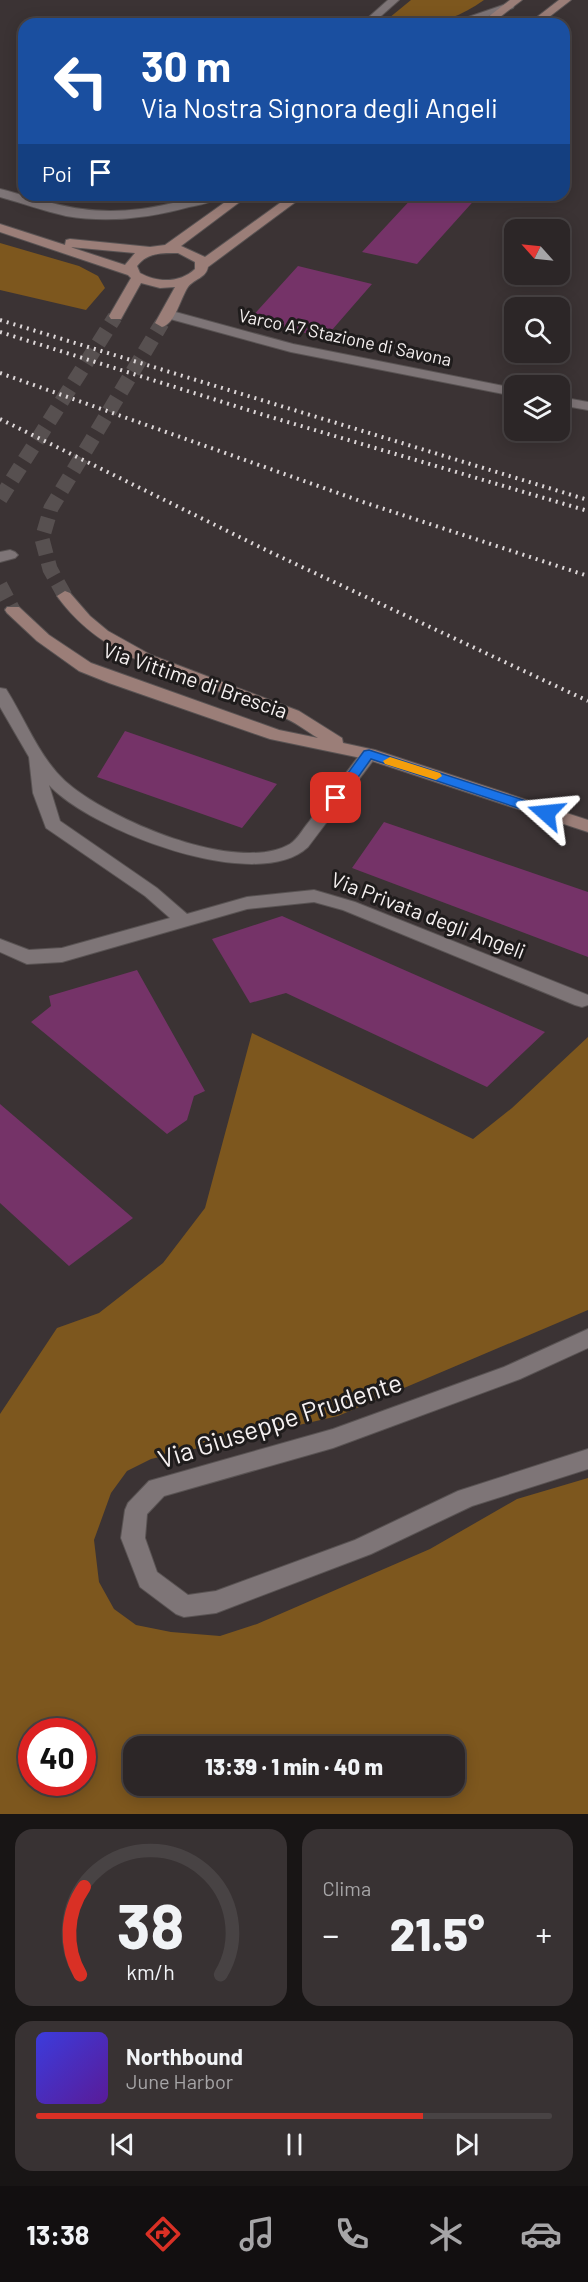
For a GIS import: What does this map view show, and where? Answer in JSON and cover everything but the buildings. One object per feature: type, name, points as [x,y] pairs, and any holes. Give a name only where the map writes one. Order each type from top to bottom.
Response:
[{"type":"street","points":[[368,18],[367,14],[384,0]]},
{"type":"street","points":[[373,18],[394,0]]},
{"type":"street","points":[[541,18],[566,0]]},
{"type":"street","points":[[469,18],[512,2]]},
{"type":"street","points":[[491,18],[512,2]]},
{"type":"street","points":[[0,193],[18,198]]},
{"type":"street","points":[[29,201],[68,212],[96,215],[131,214],[202,201]]},
{"type":"street","points":[[169,248],[235,201]]},
{"type":"street","points":[[0,228],[39,239],[165,284],[185,281],[198,274],[203,265],[291,201]]},
{"type":"street","points":[[39,239],[150,251],[179,249],[196,255],[203,265]]},
{"type":"street","points":[[116,316],[135,275],[131,266],[134,260],[150,251]]},
{"type":"street","name":"Varco A7 Stazione di Savona","points":[[185,281],[165,319],[291,348],[504,390]]},
{"type":"street","points":[[570,403],[588,406]]},
{"type":"street","name":"Via Vittime di Brescia","points":[[65,596],[84,619],[102,634],[145,658],[294,715],[345,748]]},
{"type":"street","name":"Via Vittime di Brescia","points":[[13,610],[43,638],[77,661],[115,679],[276,735],[369,754],[588,826]]},
{"type":"street","points":[[0,693],[58,784],[81,802],[114,820],[161,840],[220,858],[258,859],[279,856],[297,848],[369,754]]},
{"type":"street","points":[[37,753],[42,793],[51,824],[151,892],[184,921]]},
{"type":"street","name":"Via Privata degli Angeli","points":[[0,945],[27,957],[62,955],[247,903],[314,896],[349,906],[582,1000]]},
{"type":"street","name":"Via Giuseppe Prudente","points":[[588,1338],[512,1373],[333,1438],[157,1488],[136,1510],[133,1538],[148,1579],[157,1586],[184,1606],[216,1602],[363,1547],[466,1498],[588,1459]]},
{"type":"shaded area","points":[[411,0],[484,0],[450,18],[389,18]]},
{"type":"shaded area","points":[[0,243],[79,266],[98,276],[105,288],[86,310],[0,290]]},
{"type":"shaded area","points":[[252,1033],[473,1139],[512,1108],[588,1037],[588,1310],[338,1416],[151,1459],[127,1471],[111,1493],[94,1540],[99,1582],[114,1609],[136,1625],[171,1632],[220,1636],[257,1624],[430,1549],[517,1499],[588,1478],[588,1814],[0,1814],[0,1414],[57,1328],[99,1313],[163,1263],[205,1208]]},
{"type":"tunnel","points":[[0,499],[115,317]]},
{"type":"tunnel","points":[[65,596],[50,569],[42,539],[51,508],[162,323]]},
{"type":"tunnel","points":[[0,585],[13,610]]},
{"type":"railway","points":[[0,320],[588,500]]},
{"type":"railway","points":[[0,332],[264,415],[588,511]]},
{"type":"railway","points":[[0,373],[366,503],[588,576]]},
{"type":"railway","points":[[0,419],[270,552],[588,701]]},
{"type":"slow traffic","points":[[390,761],[436,776]]},
{"type":"route","points":[[336,798],[369,754],[546,813]]}]
